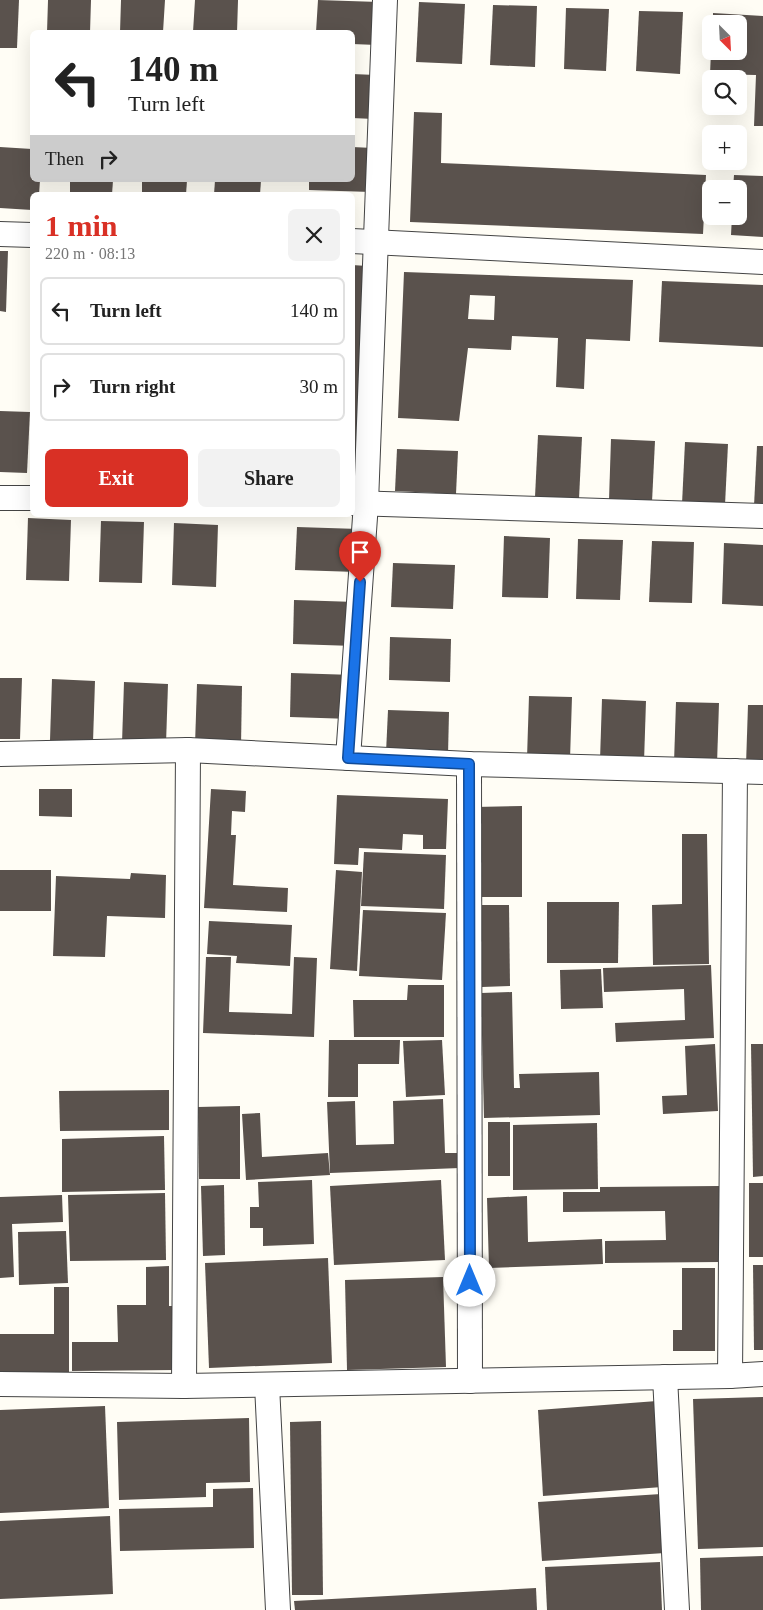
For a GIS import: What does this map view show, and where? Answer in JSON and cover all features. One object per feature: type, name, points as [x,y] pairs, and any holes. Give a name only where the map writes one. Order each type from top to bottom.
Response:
[{"type":"street","points":[[348,758],[359,503],[376,242],[385,0]]},
{"type":"street","points":[[0,234],[30,235]]},
{"type":"street","points":[[355,241],[763,262]]},
{"type":"street","points":[[0,498],[30,498]]},
{"type":"street","points":[[359,503],[763,516]]},
{"type":"street","points":[[184,1386],[188,750]]},
{"type":"street","points":[[0,754],[188,750],[469,764],[763,772]]},
{"type":"street","points":[[469,764],[470,1381]]},
{"type":"street","points":[[730,1376],[735,771]]},
{"type":"street","points":[[0,1384],[267,1385],[763,1374]]},
{"type":"street","points":[[665,1377],[677,1610]]},
{"type":"street","points":[[267,1385],[278,1610]]},
{"type":"building","points":[[0,0],[19,0],[17,48],[0,48]]},
{"type":"building","points":[[48,0],[91,0],[90,30],[47,30]]},
{"type":"building","points":[[121,0],[165,0],[163,30],[120,30]]},
{"type":"building","points":[[195,0],[238,0],[237,30],[193,30]]},
{"type":"building","points":[[318,0],[379,2],[377,45],[355,44],[355,30],[316,30]]},
{"type":"building","points":[[419,2],[465,4],[462,64],[416,62]]},
{"type":"building","points":[[493,5],[537,6],[535,67],[490,65]]},
{"type":"building","points":[[566,8],[609,9],[606,71],[564,69]]},
{"type":"building","points":[[639,11],[683,12],[680,74],[636,71]]},
{"type":"building","points":[[713,13],[746,15],[713,15]]},
{"type":"building","points":[[748,15],[763,16],[763,126],[754,126],[756,75],[747,75],[747,70],[710,70],[711,60],[748,60]]},
{"type":"building","points":[[355,74],[376,75],[374,119],[355,118]]},
{"type":"building","points":[[414,112],[442,113],[441,163],[706,175],[706,180],[702,180],[703,234],[410,222]]},
{"type":"building","points":[[0,147],[30,149],[30,182],[40,182],[39,192],[30,192],[30,210],[0,208]]},
{"type":"building","points":[[355,147],[373,148],[371,192],[309,190],[309,182],[355,182]]},
{"type":"building","points":[[734,175],[763,176],[763,237],[731,235],[732,225],[747,225],[747,180],[734,180]]},
{"type":"building","points":[[70,182],[113,182],[112,192],[70,192]]},
{"type":"building","points":[[142,182],[187,182],[186,192],[142,192]]},
{"type":"building","points":[[215,182],[261,182],[260,192],[214,192]]},
{"type":"building","points":[[0,251],[8,251],[6,312],[0,311]]},
{"type":"building","points":[[355,265],[367,266],[359,455],[355,455]]},
{"type":"building","points":[[404,272],[633,280],[630,341],[586,339],[584,389],[556,387],[558,338],[512,336],[511,350],[468,348],[459,421],[398,418]],"holes":[[[470,295],[495,296],[494,320],[468,319]]]},
{"type":"building","points":[[662,281],[763,285],[763,347],[659,342]]},
{"type":"building","points":[[0,411],[30,412],[27,473],[0,472]]},
{"type":"building","points":[[538,435],[582,437],[579,499],[535,497]]},
{"type":"building","points":[[611,439],[655,441],[652,502],[609,500]]},
{"type":"building","points":[[685,442],[728,444],[725,505],[682,504]]},
{"type":"building","points":[[757,446],[763,446],[763,507],[754,506]]},
{"type":"building","points":[[397,449],[458,451],[456,494],[395,491]]},
{"type":"building","points":[[28,518],[71,520],[69,581],[26,580]]},
{"type":"building","points":[[101,521],[144,522],[142,583],[99,582]]},
{"type":"building","points":[[174,523],[218,525],[216,587],[172,585]]},
{"type":"building","points":[[297,527],[359,529],[357,572],[295,570]]},
{"type":"building","points":[[504,536],[550,538],[548,598],[502,597]]},
{"type":"building","points":[[578,539],[623,540],[620,600],[576,599]]},
{"type":"building","points":[[652,541],[694,542],[692,603],[649,602]]},
{"type":"building","points":[[724,543],[763,545],[763,606],[722,604]]},
{"type":"building","points":[[393,563],[455,565],[453,609],[391,607]]},
{"type":"building","points":[[294,600],[356,602],[354,646],[293,644]]},
{"type":"building","points":[[390,637],[451,639],[450,682],[389,680]]},
{"type":"building","points":[[291,673],[354,675],[351,719],[290,717]]},
{"type":"building","points":[[0,678],[22,678],[20,739],[0,739]]},
{"type":"building","points":[[52,679],[95,681],[93,742],[50,740]]},
{"type":"building","points":[[124,682],[168,684],[166,744],[122,743]]},
{"type":"building","points":[[197,684],[242,686],[241,746],[195,745]]},
{"type":"building","points":[[529,696],[572,697],[570,759],[527,758]]},
{"type":"building","points":[[602,699],[646,701],[644,762],[600,760]]},
{"type":"building","points":[[676,702],[719,703],[717,764],[674,763]]},
{"type":"building","points":[[748,705],[763,705],[763,766],[746,765]]},
{"type":"building","points":[[388,710],[449,712],[448,755],[386,753]]},
{"type":"building","points":[[39,789],[72,789],[72,817],[39,816]]},
{"type":"building","points":[[211,789],[246,791],[245,812],[232,811],[231,835],[236,835],[233,885],[288,888],[287,912],[204,908]]},
{"type":"building","points":[[337,795],[448,799],[446,849],[423,849],[423,835],[403,834],[402,850],[359,848],[358,865],[334,864]]},
{"type":"building","points":[[522,806],[522,897],[475,897],[475,807]]},
{"type":"building","points":[[682,834],[707,834],[709,964],[653,965],[652,905],[682,904]]},
{"type":"building","points":[[364,852],[446,855],[444,909],[361,906]]},
{"type":"building","points":[[0,870],[51,870],[51,911],[0,911]]},
{"type":"building","points":[[336,870],[362,872],[357,971],[330,969]]},
{"type":"building","points":[[131,873],[166,875],[165,918],[107,916],[105,957],[53,956],[56,876],[130,879]]},
{"type":"building","points":[[547,902],[619,902],[618,963],[547,963]]},
{"type":"building","points":[[481,905],[509,905],[510,986],[482,987]]},
{"type":"building","points":[[363,910],[446,913],[442,980],[359,976]]},
{"type":"building","points":[[209,921],[292,925],[290,966],[236,963],[237,956],[207,954]]},
{"type":"building","points":[[206,957],[231,957],[229,1012],[292,1014],[294,957],[317,958],[314,1037],[203,1033]]},
{"type":"building","points":[[711,965],[714,1038],[616,1042],[615,1023],[685,1020],[684,989],[604,992],[603,968]]},
{"type":"building","points":[[601,969],[603,1008],[561,1009],[560,970]]},
{"type":"building","points":[[408,985],[444,985],[444,1037],[354,1037],[353,1000],[407,1000]]},
{"type":"building","points":[[512,992],[514,1088],[520,1088],[519,1074],[599,1072],[600,1115],[484,1118],[481,993]]},
{"type":"building","points":[[329,1040],[400,1040],[399,1064],[358,1064],[358,1097],[328,1097]]},
{"type":"building","points":[[442,1040],[445,1095],[406,1097],[403,1041]]},
{"type":"building","points":[[715,1044],[718,1111],[663,1114],[662,1096],[687,1095],[685,1046]]},
{"type":"building","points":[[751,1044],[763,1044],[763,1176],[753,1177]]},
{"type":"building","points":[[169,1090],[169,1130],[60,1131],[59,1091]]},
{"type":"building","points":[[443,1099],[445,1153],[459,1153],[460,1168],[330,1173],[327,1102],[355,1101],[356,1145],[394,1144],[393,1101]]},
{"type":"building","points":[[240,1106],[240,1179],[199,1179],[198,1107]]},
{"type":"building","points":[[260,1113],[262,1157],[328,1153],[330,1175],[246,1180],[242,1114]]},
{"type":"building","points":[[488,1122],[510,1122],[510,1176],[488,1176]]},
{"type":"building","points":[[597,1123],[598,1189],[513,1190],[513,1125]]},
{"type":"building","points":[[164,1136],[165,1190],[62,1192],[62,1139]]},
{"type":"building","points":[[312,1180],[314,1244],[263,1246],[263,1228],[250,1228],[250,1207],[259,1207],[258,1182]]},
{"type":"building","points":[[441,1180],[445,1260],[334,1265],[330,1186]]},
{"type":"building","points":[[749,1183],[763,1183],[763,1257],[749,1257]]},
{"type":"building","points":[[224,1185],[225,1255],[203,1256],[201,1186]]},
{"type":"building","points":[[719,1186],[720,1262],[605,1263],[605,1241],[666,1240],[665,1211],[563,1212],[563,1192],[600,1192],[600,1187]]},
{"type":"building","points":[[165,1193],[166,1260],[70,1261],[68,1195]]},
{"type":"building","points":[[62,1195],[63,1222],[12,1224],[14,1277],[0,1278],[0,1197]]},
{"type":"building","points":[[527,1196],[528,1242],[602,1239],[603,1264],[489,1268],[487,1198]]},
{"type":"building","points":[[66,1231],[68,1283],[19,1285],[18,1232]]},
{"type":"building","points":[[328,1258],[332,1363],[209,1368],[205,1263]]},
{"type":"building","points":[[753,1265],[763,1265],[763,1350],[754,1350]]},
{"type":"building","points":[[169,1266],[169,1306],[174,1306],[175,1370],[72,1371],[72,1342],[118,1342],[117,1305],[146,1305],[146,1267]]},
{"type":"building","points":[[682,1268],[715,1268],[715,1351],[673,1351],[673,1330],[682,1330]]},
{"type":"building","points":[[443,1277],[446,1367],[347,1370],[345,1280]]},
{"type":"building","points":[[54,1287],[69,1287],[69,1373],[0,1373],[0,1334],[54,1334]]},
{"type":"building","points":[[763,1397],[763,1547],[698,1549],[693,1399]]},
{"type":"building","points":[[657,1401],[662,1487],[543,1496],[538,1410]]},
{"type":"building","points":[[105,1406],[109,1508],[0,1513],[0,1410]]},
{"type":"building","points":[[249,1418],[250,1482],[206,1483],[206,1497],[119,1500],[117,1422]]},
{"type":"building","points":[[321,1421],[323,1595],[292,1595],[290,1422]]},
{"type":"building","points":[[253,1488],[254,1548],[120,1551],[119,1509],[213,1507],[213,1489]]},
{"type":"building","points":[[661,1494],[665,1553],[542,1561],[538,1502]]},
{"type":"building","points":[[110,1516],[113,1594],[0,1599],[0,1521]]},
{"type":"building","points":[[763,1556],[763,1610],[701,1610],[700,1558]]},
{"type":"building","points":[[660,1562],[662,1610],[547,1610],[545,1567]]},
{"type":"building","points":[[536,1588],[537,1610],[295,1610],[294,1601]]},
{"type":"route","points":[[360,582],[348,758],[469,764],[470,1281]]}]
